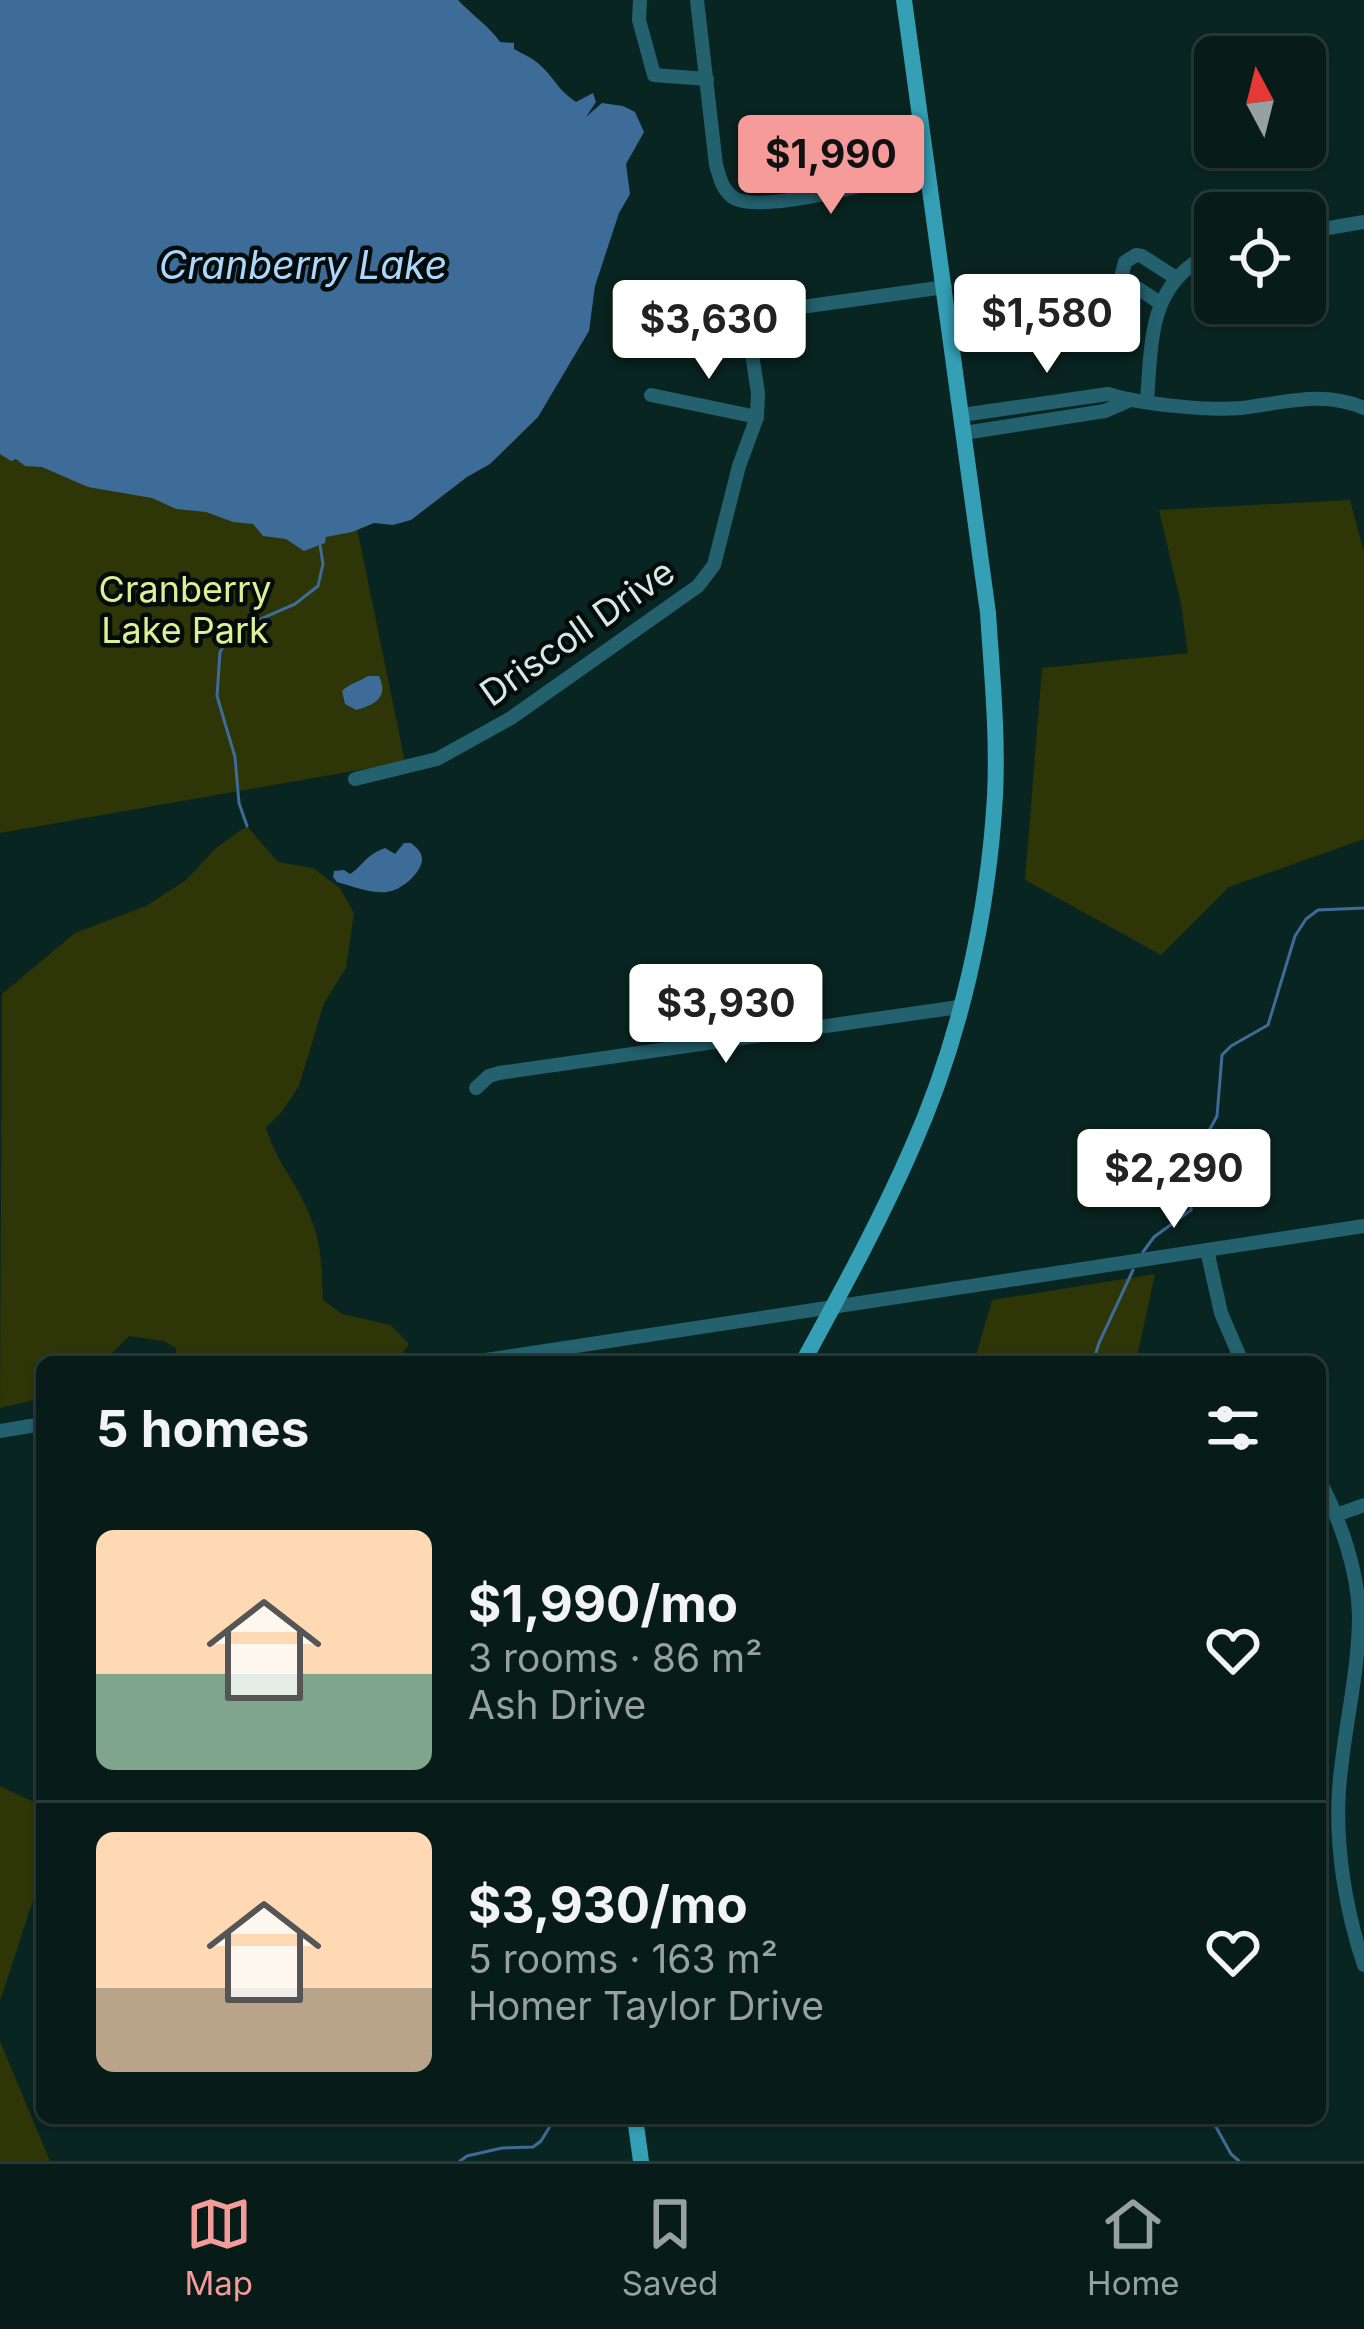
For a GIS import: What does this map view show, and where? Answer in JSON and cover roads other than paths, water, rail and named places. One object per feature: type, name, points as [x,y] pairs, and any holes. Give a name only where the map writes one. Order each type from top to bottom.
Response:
[{"type":"main road","points":[[806,1356],[865,1250],[944,1065],[968,976],[993,826],[996,704],[988,614],[904,0]]},
{"type":"main road","points":[[636,2124],[641,2161]]},
{"type":"street","points":[[640,0],[639,20],[654,75],[706,79]]},
{"type":"street","points":[[697,0],[716,166],[723,188],[734,198],[750,203],[775,201],[865,186],[928,168]]},
{"type":"street","points":[[1326,228],[1364,222]]},
{"type":"street","points":[[1160,303],[1124,279],[1125,262],[1142,256],[1176,278]]},
{"type":"street","points":[[1147,401],[1160,303],[1176,278],[1194,263]]},
{"type":"street","name":"Driscoll Drive","points":[[356,779],[437,759],[512,718],[698,586],[714,565],[739,466],[757,417],[748,328],[751,316],[945,287]]},
{"type":"street","points":[[651,395],[757,417]]},
{"type":"street","points":[[963,424],[1105,411],[1128,401],[1237,408],[1324,397],[1364,408]]},
{"type":"street","points":[[476,1088],[499,1073],[959,1007]]},
{"type":"street","points":[[539,1356],[1364,1226]]},
{"type":"street","points":[[1207,1250],[1221,1312],[1239,1356]]},
{"type":"street","points":[[0,1431],[36,1425]]},
{"type":"street","points":[[1326,1494],[1351,1567],[1359,1611],[1359,1678],[1338,1796],[1343,1875],[1364,1965]]},
{"type":"street","points":[[1336,1515],[1364,1505]]},
{"type":"water","name":"Cranberry Lake","points":[[0,0],[458,0],[500,42],[514,43],[514,49],[537,63],[576,102],[593,93],[596,102],[586,117],[602,103],[635,112],[644,132],[626,164],[630,194],[595,286],[589,331],[538,417],[490,464],[411,520],[374,523],[326,537],[325,543],[304,551],[286,539],[263,536],[253,524],[88,487],[0,454]]},
{"type":"water","points":[[368,676],[379,676],[378,699],[356,710],[345,704],[342,691]]},
{"type":"water","points":[[404,843],[415,846],[422,859],[414,875],[398,888],[368,891],[333,877],[334,871],[350,874],[385,848],[395,854]]},
{"type":"waterway","points":[[247,826],[239,803],[235,757],[217,696],[220,652],[235,630],[295,604],[318,586],[323,564],[320,545]]},
{"type":"waterway","points":[[1143,1252],[1154,1237],[1191,1210],[1191,1164],[1217,1116],[1222,1055],[1268,1025],[1295,936],[1318,910],[1364,908]]},
{"type":"waterway","points":[[1095,1356],[1133,1270]]},
{"type":"waterway","points":[[460,2161],[502,2148],[533,2147],[551,2124]]},
{"type":"waterway","points":[[1214,2124],[1239,2161]]},
{"type":"park label","name":"Cranberry Lake Park","points":[[185,610]]}]
